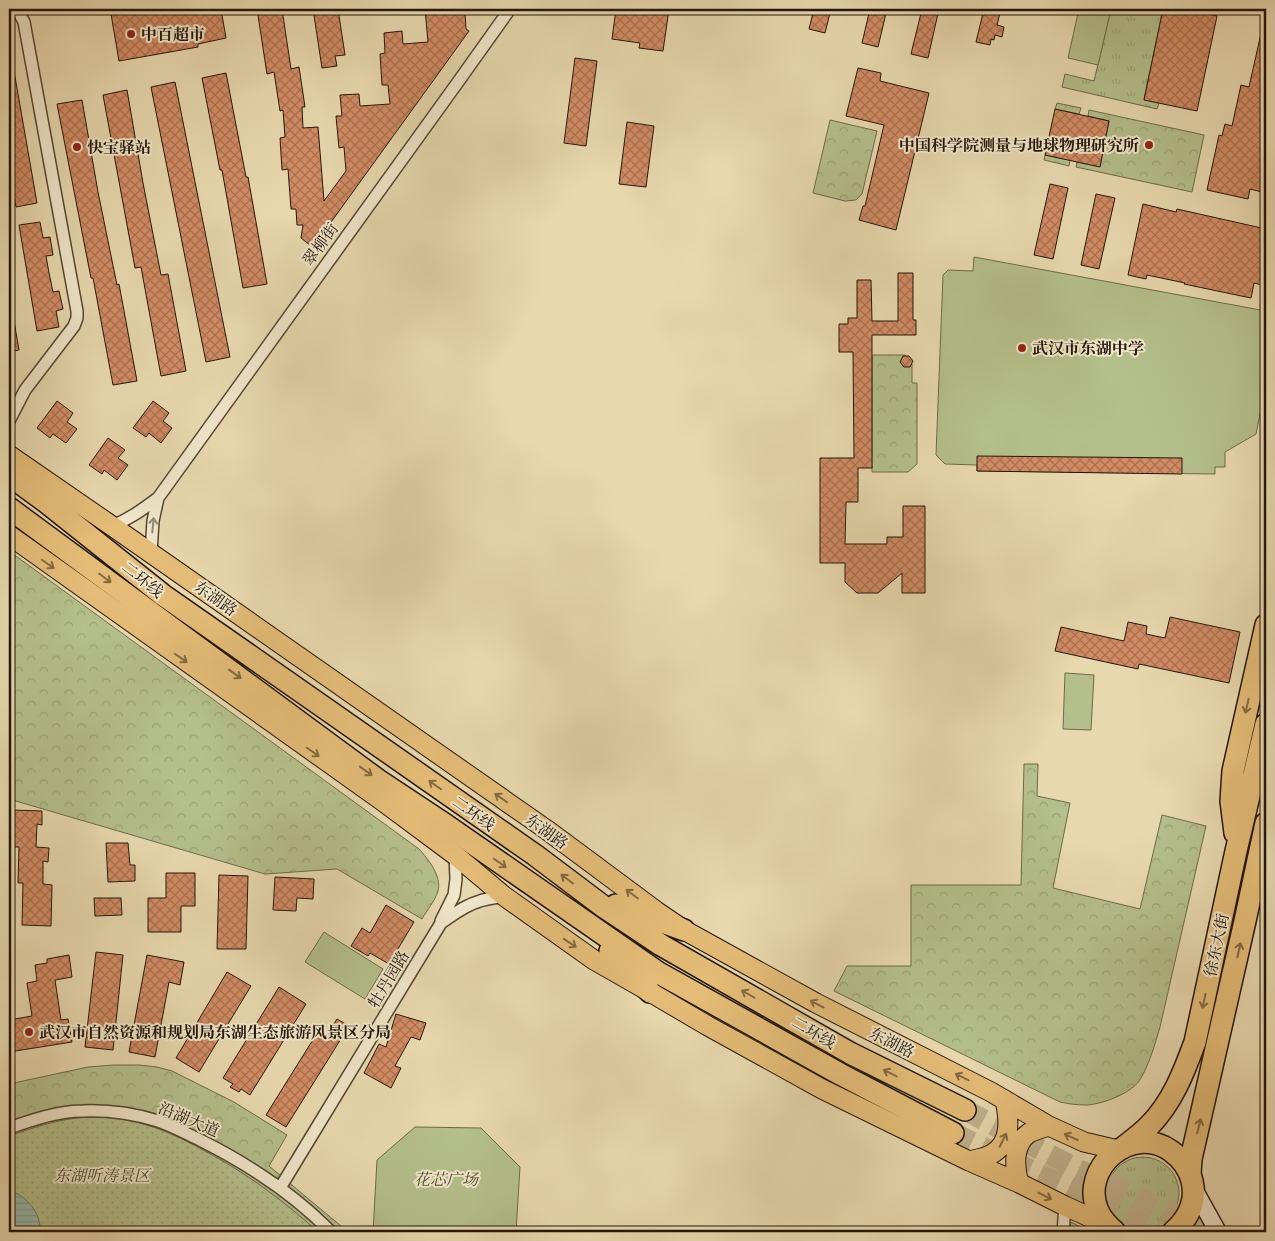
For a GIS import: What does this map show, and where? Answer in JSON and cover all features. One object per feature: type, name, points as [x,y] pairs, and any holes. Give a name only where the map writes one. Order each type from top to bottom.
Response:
[{"type":"highway","name":"二环线","points":[[9,475],[163,595],[503,832],[586,894],[661,945],[850,1053],[965,1110]]},
{"type":"highway","name":"二环线","points":[[9,508],[378,780],[659,973],[840,1074],[953,1133]]},
{"type":"highway","points":[[1236,851],[1232,801],[1233,771],[1266,625]]},
{"type":"highway","name":"徐东大街","points":[[1110,1228],[1098,1210],[1094,1197],[1095,1182],[1099,1171],[1109,1156],[1148,1127],[1161,1112],[1186,1065],[1201,1015],[1236,851],[1266,724]]},
{"type":"highway","name":"徐东大街","points":[[1173,1232],[1188,1216],[1193,1196],[1191,1159],[1246,921],[1266,823]]},
{"type":"highway","points":[[1246,921],[1266,882]]},
{"type":"highway","points":[[586,894],[684,930]]},
{"type":"highway","points":[[571,912],[650,992]]},
{"type":"highway","points":[[1122,1148],[1141,1143],[1150,1143],[1167,1148],[1183,1162],[1192,1180]]},
{"type":"main road","name":"东湖路","points":[[9,455],[547,830],[656,912],[684,930],[816,1003],[1005,1100],[1049,1126],[1084,1142],[1122,1148]]},
{"type":"main road","points":[[9,536],[381,800],[455,855],[504,896],[594,960],[788,1071],[904,1130],[1019,1182],[1110,1228]]},
{"type":"main road","points":[[969,1161],[991,1154],[999,1148],[1005,1139],[1009,1121],[1005,1100]]},
{"type":"main road","points":[[1019,1182],[1015,1167],[1019,1146],[1029,1134],[1049,1126]]},
{"type":"main road","points":[[1192,1180],[1218,1232]]},
{"type":"street","points":[[9,420],[25,390],[74,326],[77,318],[24,22],[17,9]]},
{"type":"street","name":"翠柳街","points":[[158,498],[510,9]]},
{"type":"street","points":[[9,402],[25,390]]},
{"type":"street","points":[[112,526],[123,522],[158,498]]},
{"type":"street","points":[[151,553],[152,521],[158,498]]},
{"type":"street","points":[[440,923],[454,894],[456,879],[455,855]]},
{"type":"street","name":"牡丹园路","points":[[280,1188],[440,923],[475,902],[504,896]]},
{"type":"street","name":"沿湖大道","points":[[9,1128],[65,1112],[81,1111],[100,1111],[158,1121],[218,1149],[245,1165],[280,1188],[331,1232]]},
{"type":"street","points":[[1063,1232],[1065,1206]]},
{"type":"green space","points":[[1079,9],[1111,9],[1098,65],[1068,58]]},
{"type":"green space","points":[[1111,9],[1163,9],[1144,99],[1159,103],[1157,109],[1062,87],[1065,74],[1094,81]]},
{"type":"green space","points":[[1057,103],[1081,108],[1079,114],[1055,109]]},
{"type":"green space","points":[[1089,110],[1204,135],[1192,192],[1076,167],[1077,162],[1100,166],[1109,121],[1088,116]]},
{"type":"green space","points":[[830,120],[877,131],[862,194],[856,200],[845,201],[813,193]]},
{"type":"green space","points":[[1045,155],[1070,160],[1069,166],[1044,160]]},
{"type":"green space","points":[[974,257],[1266,311],[1266,385],[1256,434],[1225,452],[1225,467],[1215,467],[1215,474],[977,471],[977,465],[945,464],[936,455],[943,275],[948,270],[973,271]]},
{"type":"green space","points":[[872,355],[905,355],[912,364],[912,383],[917,383],[917,464],[908,472],[872,472]]},
{"type":"green space","points":[[9,551],[419,849],[433,868],[439,885],[435,898],[422,919],[337,869],[265,874],[9,799]]},
{"type":"green space","points":[[1065,673],[1094,675],[1091,730],[1063,729]]},
{"type":"green space","points":[[1024,764],[1038,764],[1037,796],[1070,803],[1053,888],[1140,909],[1162,815],[1206,826],[1160,1027],[1150,1059],[1141,1078],[1125,1093],[1094,1104],[1080,1105],[1060,1102],[834,991],[847,966],[911,966],[911,885],[1021,885]]},
{"type":"green space","points":[[324,932],[383,969],[365,999],[305,962]]},
{"type":"green space","points":[[139,1065],[172,1071],[234,1102],[287,1135],[269,1166],[346,1232],[40,1232],[9,1190],[9,1084],[88,1067]]},
{"type":"green space","name":"东湖听涛景区","points":[[87,1117],[111,1118],[145,1124],[187,1141],[249,1177],[318,1232],[9,1232],[9,1136],[57,1122]]},
{"type":"green space","name":"花芯广场","points":[[415,1127],[481,1128],[520,1167],[516,1232],[373,1232],[377,1160]]},
{"type":"green space","points":[[1143,1157],[1163,1163],[1173,1173],[1179,1193],[1173,1213],[1163,1223],[1143,1229],[1123,1223],[1113,1213],[1107,1193],[1113,1173],[1123,1163]]},
{"type":"green space","points":[[1071,1222],[1090,1232],[1069,1232]]},
{"type":"water","points":[[9,1190],[21,1196],[32,1206],[40,1225],[40,1232],[9,1232]]},
{"type":"building","points":[[142,9],[221,9],[226,38],[198,44],[198,47],[119,61],[111,14]]},
{"type":"building","points":[[257,9],[282,9],[291,69],[299,67],[305,107],[302,107],[303,128],[318,127],[324,201],[346,171],[344,147],[339,148],[336,116],[342,116],[340,95],[359,94],[360,106],[390,104],[388,85],[382,85],[380,54],[385,53],[384,33],[402,31],[403,44],[428,42],[425,9],[445,9],[446,13],[465,12],[466,29],[469,31],[316,243],[310,245],[301,238],[303,225],[297,225],[296,209],[291,209],[288,169],[282,170],[280,138],[285,137],[283,110],[280,111],[274,72],[267,74]]},
{"type":"building","points":[[313,9],[338,9],[345,55],[335,56],[337,66],[322,68]]},
{"type":"building","points":[[616,9],[669,9],[663,51],[639,48],[640,43],[612,39]]},
{"type":"building","points":[[814,9],[831,9],[825,33],[809,29]]},
{"type":"building","points":[[870,9],[887,9],[878,47],[862,43]]},
{"type":"building","points":[[922,9],[939,9],[928,58],[911,54]]},
{"type":"building","points":[[984,9],[1001,9],[997,25],[1004,27],[1002,37],[995,35],[994,40],[991,39],[990,45],[976,42]]},
{"type":"building","points":[[1163,9],[1182,9],[1217,16],[1197,111],[1144,100]]},
{"type":"building","points":[[1262,29],[1266,29],[1266,193],[1250,189],[1248,199],[1207,190],[1219,135],[1222,136],[1225,124],[1232,126],[1241,85],[1249,87]]},
{"type":"building","points":[[575,58],[597,61],[586,146],[564,143]]},
{"type":"building","points":[[858,68],[881,73],[880,81],[929,93],[896,230],[859,220],[863,206],[865,206],[884,125],[846,116]]},
{"type":"building","points":[[9,71],[14,71],[37,203],[16,207],[9,168]]},
{"type":"building","points":[[226,73],[246,177],[248,177],[267,284],[243,288],[222,170],[220,170],[202,78]]},
{"type":"building","points":[[175,82],[230,357],[206,362],[151,87]]},
{"type":"building","points":[[127,90],[161,275],[168,274],[186,371],[161,376],[141,267],[135,268],[103,95]]},
{"type":"building","points":[[82,100],[98,192],[117,285],[119,284],[137,381],[113,385],[57,104]]},
{"type":"building","points":[[1055,109],[1109,121],[1100,167],[1045,155]]},
{"type":"building","points":[[627,122],[654,126],[646,187],[619,184]]},
{"type":"building","points":[[1050,184],[1068,188],[1053,259],[1034,255]]},
{"type":"building","points":[[1096,194],[1115,198],[1099,269],[1081,265]]},
{"type":"building","points":[[1143,204],[1176,212],[1177,209],[1266,229],[1266,286],[1254,283],[1251,298],[1147,275],[1146,279],[1128,275]]},
{"type":"building","points":[[40,222],[43,238],[50,237],[53,255],[46,256],[49,273],[53,292],[59,291],[63,309],[56,311],[59,327],[37,331],[19,225]]},
{"type":"building","points":[[898,273],[913,273],[913,320],[916,320],[916,335],[872,335],[872,468],[858,468],[858,502],[846,502],[845,544],[887,544],[887,537],[903,537],[903,506],[925,506],[925,593],[902,593],[902,573],[878,593],[857,593],[845,582],[845,563],[820,563],[820,458],[854,458],[853,352],[839,352],[839,324],[848,324],[848,318],[857,318],[857,280],[871,280],[872,321],[898,321]]},
{"type":"building","points":[[9,321],[14,321],[19,350],[9,352]]},
{"type":"building","points":[[903,356],[909,356],[913,361],[910,367],[904,367],[900,362]]},
{"type":"building","points":[[57,401],[73,413],[67,422],[77,429],[66,443],[53,434],[50,438],[37,428]]},
{"type":"building","points":[[153,401],[169,413],[163,421],[172,428],[161,443],[149,433],[146,437],[133,428]]},
{"type":"building","points":[[108,438],[125,450],[118,458],[128,465],[117,480],[104,470],[102,474],[89,465]]},
{"type":"building","points":[[977,456],[1182,458],[1182,474],[977,471]]},
{"type":"building","points":[[1170,617],[1240,632],[1229,683],[1139,664],[1138,669],[1055,651],[1061,627],[1124,641],[1128,622],[1147,626],[1146,634],[1165,638]]},
{"type":"building","points":[[12,810],[42,811],[42,825],[37,824],[36,847],[49,848],[48,862],[43,861],[43,884],[52,885],[51,926],[22,925],[23,883],[18,883],[19,847],[10,847]]},
{"type":"building","points":[[106,843],[128,843],[130,865],[135,865],[135,881],[108,882]]},
{"type":"building","points":[[166,873],[195,873],[195,906],[181,906],[181,932],[148,932],[148,898],[166,898]]},
{"type":"building","points":[[219,875],[248,876],[246,949],[217,949]]},
{"type":"building","points":[[275,877],[314,879],[313,899],[297,898],[296,911],[273,910]]},
{"type":"building","points":[[94,898],[121,898],[122,915],[95,916]]},
{"type":"building","points":[[386,905],[414,922],[389,964],[370,953],[368,956],[351,946],[362,928],[370,933]]},
{"type":"building","points":[[96,952],[123,955],[113,1050],[85,1047]]},
{"type":"building","points":[[69,955],[72,977],[55,980],[61,1020],[68,1019],[72,1042],[9,1052],[9,1020],[32,1016],[27,983],[37,981],[35,965],[47,963],[47,959]]},
{"type":"building","points":[[147,955],[184,962],[180,985],[169,982],[155,1057],[129,1052]]},
{"type":"building","points":[[227,972],[251,986],[199,1072],[176,1058]]},
{"type":"building","points":[[279,987],[306,1004],[250,1095],[241,1089],[239,1092],[230,1087],[233,1084],[223,1078]]},
{"type":"building","points":[[396,1014],[426,1023],[420,1040],[411,1037],[395,1066],[401,1068],[391,1088],[364,1073],[379,1044],[386,1047]]},
{"type":"building","points":[[337,1019],[349,1026],[286,1127],[266,1115],[319,1030],[327,1035]]},
{"type":"tunnel","points":[[965,1110],[1075,1168],[1214,1232]]},
{"type":"tunnel","points":[[953,1133],[1162,1232]]},
{"type":"place","name":"中百超市","points":[[131,34]]},
{"type":"place","name":"中国科学院测量与地球物理研究所","points":[[1149,145]]},
{"type":"place","name":"快宝驿站","points":[[77,147]]},
{"type":"place","name":"武汉市东湖中学","points":[[1022,348]]},
{"type":"place","name":"武汉市自然资源和规划局东湖生态旅游风景区分局","points":[[29,1032]]}]
